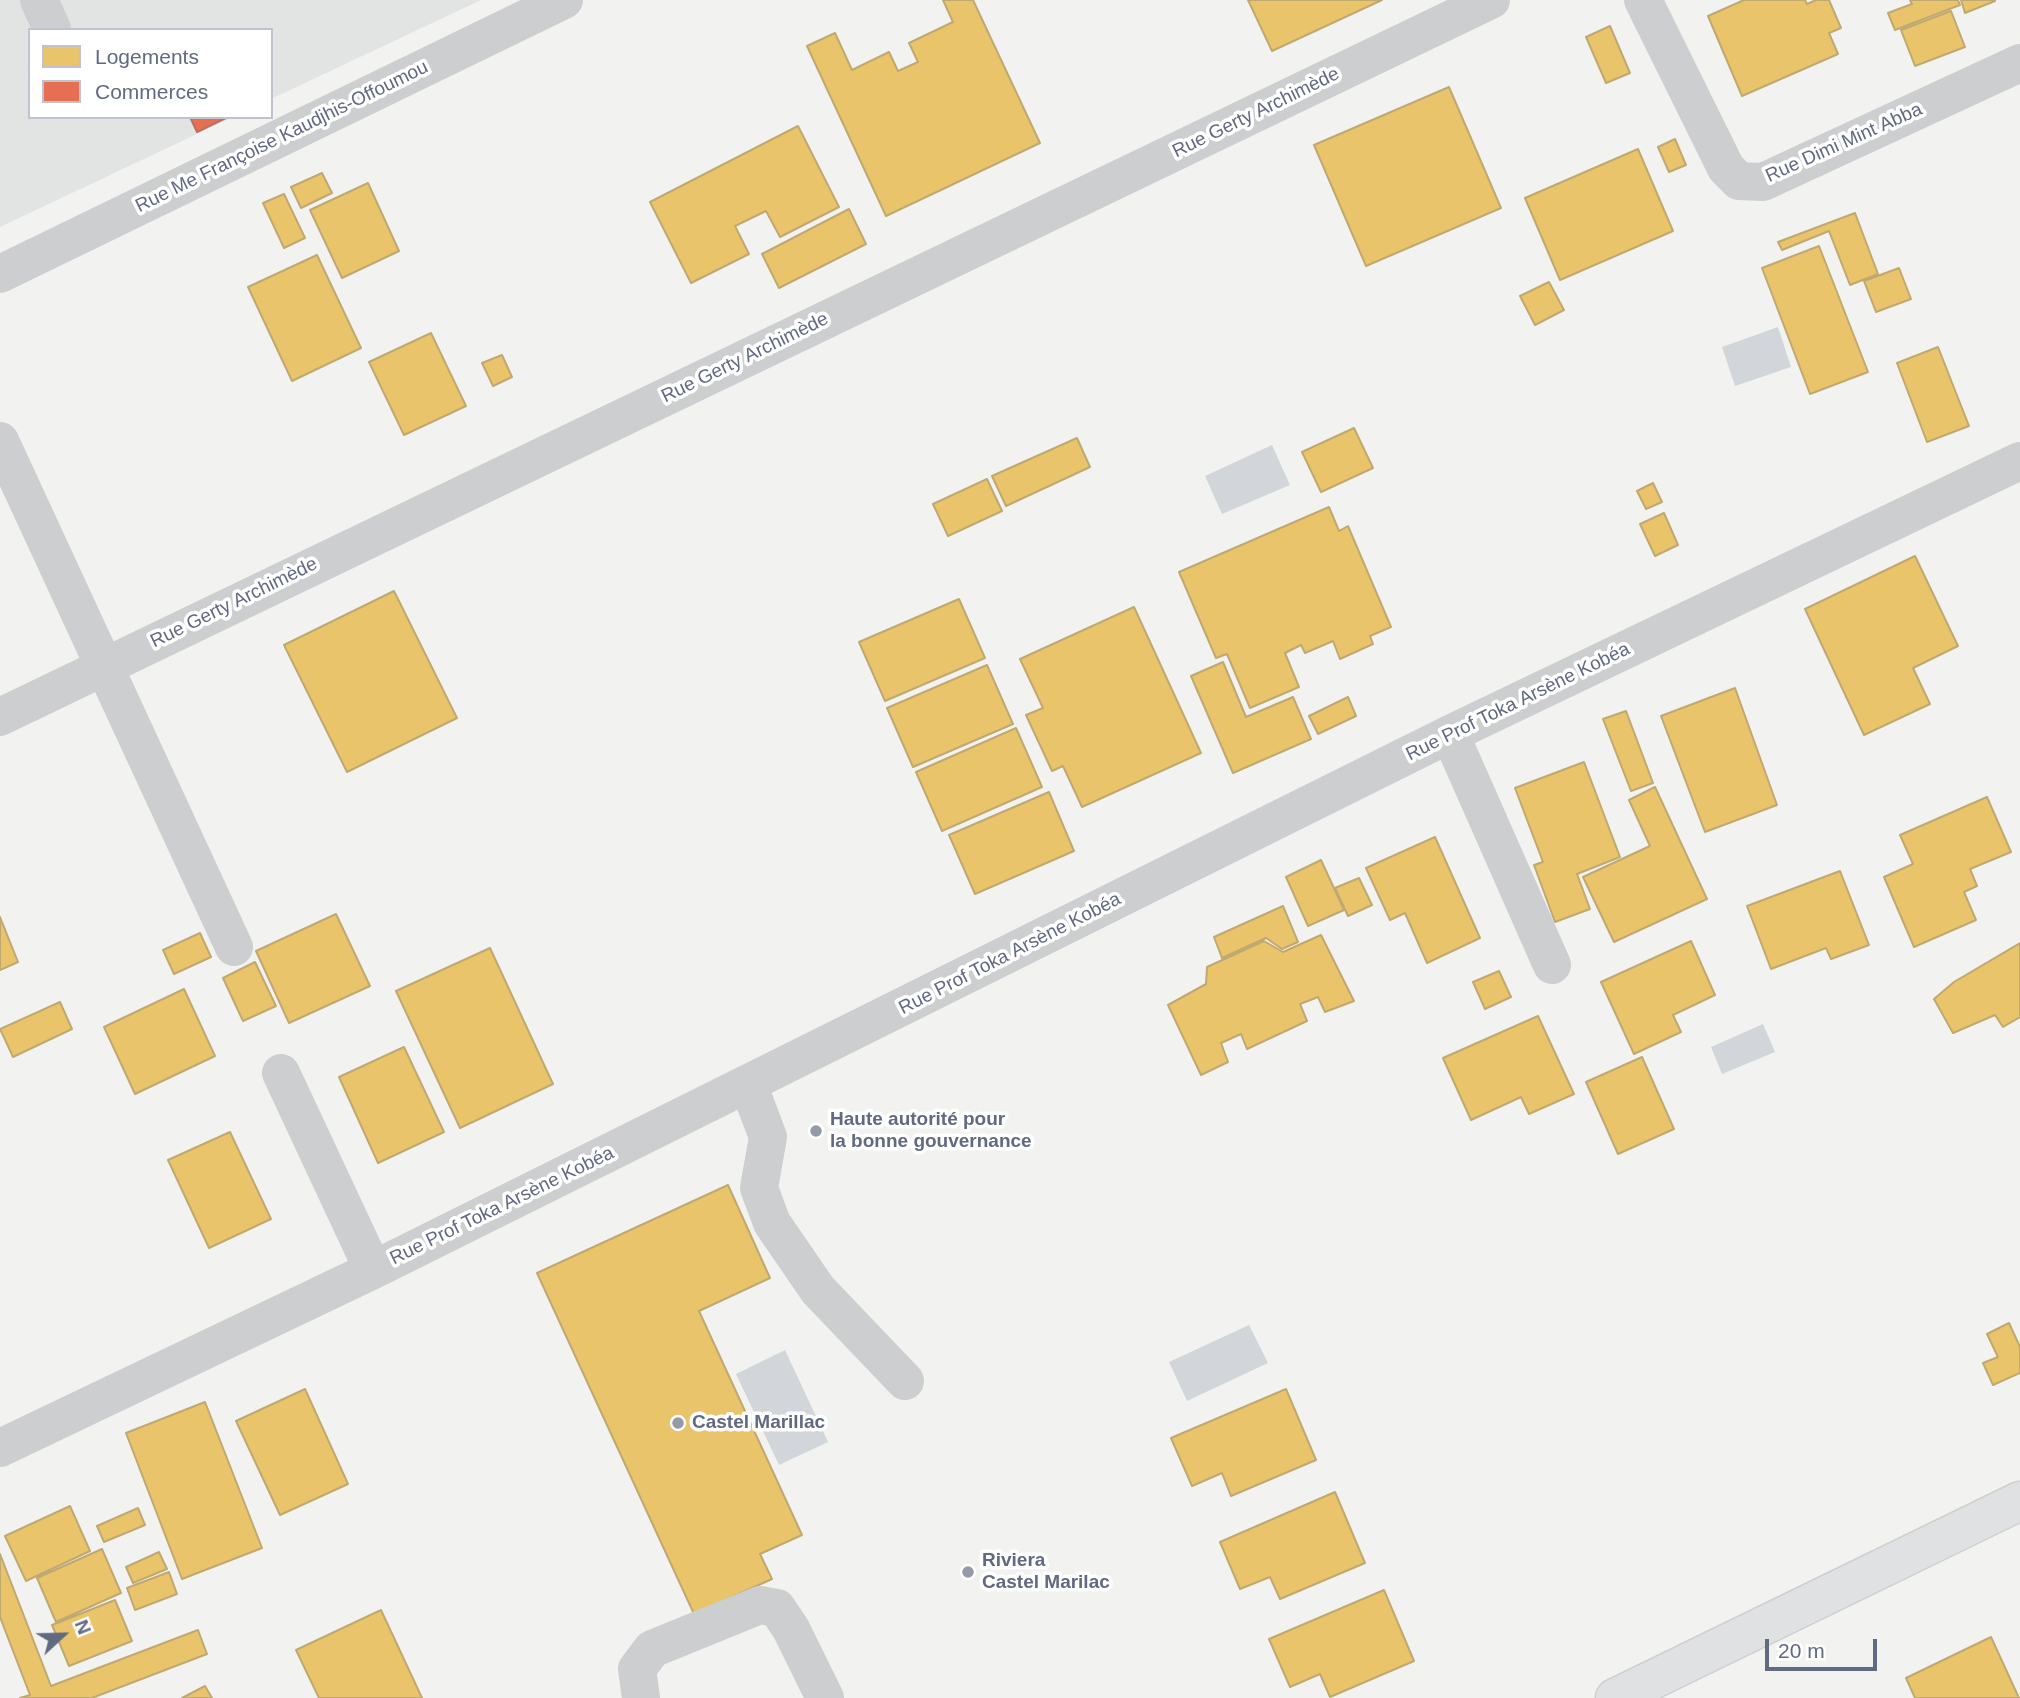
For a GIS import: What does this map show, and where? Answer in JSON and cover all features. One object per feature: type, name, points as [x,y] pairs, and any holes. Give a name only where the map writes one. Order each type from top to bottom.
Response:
[{"type":"main road","points":[[1615,1698],[2020,1501]]},
{"type":"street","points":[[39,0],[52,28]]},
{"type":"street","name":"Rue Me Françoise Kaudjhis-Offoumou","points":[[0,274],[564,0]]},
{"type":"street","name":"Rue Gerty Archimède","points":[[0,717],[1491,0]]},
{"type":"street","name":"Rue Dimi Mint Abba","points":[[1643,0],[1726,168],[1739,181],[1763,182],[2020,63]]},
{"type":"street","points":[[0,442],[234,947]]},
{"type":"street","name":"Rue Prof Toka Arsène Kobéa","points":[[0,1448],[373,1269],[1450,734],[2020,461]]},
{"type":"street","points":[[1450,734],[1552,965]]},
{"type":"street","points":[[281,1073],[373,1269]]},
{"type":"street","points":[[748,1084],[768,1137],[759,1188],[772,1223],[818,1290],[905,1381]]},
{"type":"street","points":[[641,1698],[638,1669],[652,1649],[760,1605],[777,1608],[791,1629],[825,1698]]},
{"type":"shaded area","points":[[0,0],[481,0],[273,98],[273,28],[28,28],[28,119],[229,119],[0,227]]},
{"type":"shaded area","points":[[1778,327],[1791,367],[1735,386],[1722,347]]},
{"type":"shaded area","points":[[1272,445],[1290,485],[1222,514],[1205,476]]},
{"type":"shaded area","points":[[1763,1024],[1775,1052],[1722,1074],[1711,1047]]},
{"type":"shaded area","points":[[1249,1325],[1268,1363],[1187,1401],[1169,1362]]},
{"type":"shaded area","points":[[785,1350],[828,1442],[779,1465],[736,1374]]},
{"type":"building: Logements","points":[[943,0],[973,0],[1040,143],[886,216],[807,46],[835,33],[852,70],[889,52],[898,71],[918,62],[909,43],[953,22]]},
{"type":"building: Logements","points":[[1248,0],[1382,0],[1272,51]]},
{"type":"building: Logements","points":[[1744,0],[1805,0],[1807,4],[1816,0],[1829,0],[1841,28],[1829,33],[1838,54],[1742,96],[1708,16]]},
{"type":"building: Logements","points":[[1910,0],[1958,0],[1960,5],[1895,30],[1888,13],[1912,4]]},
{"type":"building: Logements","points":[[1961,0],[1995,0],[1995,1],[1965,13]]},
{"type":"building: Logements","points":[[1951,11],[1965,47],[1915,66],[1901,30]]},
{"type":"building: Logements","points":[[1610,26],[1630,73],[1606,83],[1586,37]]},
{"type":"building: Logements","points":[[1449,87],[1501,208],[1366,266],[1314,145]]},
{"type":"building: Logements","points":[[798,126],[839,207],[780,237],[766,211],[735,226],[749,254],[691,283],[650,202]]},
{"type":"building: Logements","points":[[1675,139],[1686,165],[1669,172],[1658,147]]},
{"type":"building: Logements","points":[[1638,149],[1673,231],[1560,280],[1525,198]]},
{"type":"building: Logements","points":[[322,173],[332,193],[301,208],[291,187]]},
{"type":"building: Logements","points":[[368,183],[399,251],[342,278],[310,210]]},
{"type":"building: Logements","points":[[284,194],[305,238],[284,248],[263,203]]},
{"type":"building: Logements","points":[[849,209],[866,244],[779,288],[762,254]]},
{"type":"building: Logements","points":[[1855,213],[1878,274],[1850,285],[1829,231],[1782,250],[1778,242]]},
{"type":"building: Logements","points":[[1819,246],[1868,372],[1810,394],[1762,268]]},
{"type":"building: Logements","points":[[317,255],[361,348],[292,381],[248,287]]},
{"type":"building: Logements","points":[[1899,268],[1911,299],[1876,312],[1864,281]]},
{"type":"building: Logements","points":[[1549,282],[1564,310],[1535,325],[1520,296]]},
{"type":"building: Logements","points":[[431,333],[466,406],[404,435],[369,362]]},
{"type":"building: Logements","points":[[1938,347],[1969,426],[1927,442],[1897,363]]},
{"type":"building: Logements","points":[[502,355],[512,377],[493,386],[482,363]]},
{"type":"building: Logements","points":[[1354,428],[1373,468],[1321,492],[1302,452]]},
{"type":"building: Logements","points":[[1077,438],[1090,467],[1006,506],[992,476]]},
{"type":"building: Logements","points":[[987,479],[1002,511],[948,536],[933,504]]},
{"type":"building: Logements","points":[[1653,483],[1662,502],[1646,509],[1637,491]]},
{"type":"building: Logements","points":[[1329,507],[1339,531],[1348,526],[1391,627],[1370,636],[1373,644],[1340,659],[1333,641],[1305,653],[1301,645],[1285,653],[1299,687],[1250,708],[1227,654],[1216,658],[1179,572]]},
{"type":"building: Logements","points":[[1664,513],[1678,545],[1655,556],[1640,524]]},
{"type":"building: Logements","points":[[1915,556],[1958,646],[1913,668],[1930,704],[1864,735],[1805,609]]},
{"type":"building: Logements","points":[[394,591],[457,718],[347,772],[284,645]]},
{"type":"building: Logements","points":[[959,599],[985,658],[885,701],[859,642]]},
{"type":"building: Logements","points":[[1134,607],[1201,753],[1082,807],[1063,766],[1052,771],[1026,715],[1043,708],[1020,659]]},
{"type":"building: Logements","points":[[1223,662],[1246,717],[1293,697],[1311,739],[1233,773],[1191,676]]},
{"type":"building: Logements","points":[[987,665],[1013,724],[913,767],[887,708]]},
{"type":"building: Logements","points":[[1735,688],[1777,805],[1705,832],[1661,716]]},
{"type":"building: Logements","points":[[1348,697],[1356,716],[1318,734],[1309,716]]},
{"type":"building: Logements","points":[[1626,711],[1653,783],[1631,791],[1603,719]]},
{"type":"building: Logements","points":[[1016,728],[1042,787],[942,831],[916,772]]},
{"type":"building: Logements","points":[[1584,762],[1620,857],[1577,874],[1590,909],[1555,922],[1534,865],[1543,862],[1515,788]]},
{"type":"building: Logements","points":[[1655,787],[1707,899],[1614,942],[1583,877],[1650,846],[1629,800]]},
{"type":"building: Logements","points":[[1049,792],[1074,851],[975,894],[949,835]]},
{"type":"building: Logements","points":[[1987,797],[2011,852],[1970,869],[1977,886],[1964,892],[1976,920],[1914,947],[1884,877],[1913,864],[1900,835]]},
{"type":"building: Logements","points":[[1435,837],[1480,938],[1427,963],[1405,913],[1390,920],[1366,868]]},
{"type":"building: Logements","points":[[1321,860],[1344,910],[1308,926],[1286,877]]},
{"type":"building: Logements","points":[[1840,871],[1869,945],[1831,959],[1826,948],[1771,969],[1747,906]]},
{"type":"building: Logements","points":[[1359,878],[1372,905],[1348,916],[1335,888]]},
{"type":"building: Logements","points":[[1283,906],[1298,942],[1282,949],[1266,938],[1222,958],[1214,937]]},
{"type":"building: Logements","points":[[336,914],[370,986],[289,1023],[256,951]]},
{"type":"building: Logements","points":[[0,917],[18,962],[0,970]]},
{"type":"building: Logements","points":[[200,933],[211,957],[174,974],[163,950]]},
{"type":"building: Logements","points":[[1321,935],[1354,1001],[1325,1012],[1318,997],[1300,1004],[1307,1021],[1247,1049],[1241,1034],[1221,1043],[1228,1062],[1201,1075],[1168,1005],[1206,984],[1207,967],[1264,941],[1283,952]]},
{"type":"building: Logements","points":[[1691,941],[1715,995],[1673,1015],[1681,1032],[1634,1054],[1601,982]]},
{"type":"building: Logements","points":[[2020,943],[2020,1017],[2003,1027],[1995,1015],[1953,1033],[1934,999],[1954,982]]},
{"type":"building: Logements","points":[[490,948],[553,1084],[460,1128],[396,991]]},
{"type":"building: Logements","points":[[255,962],[276,1006],[243,1021],[223,978]]},
{"type":"building: Logements","points":[[1499,971],[1511,997],[1485,1009],[1473,982]]},
{"type":"building: Logements","points":[[184,989],[215,1056],[135,1094],[104,1027]]},
{"type":"building: Logements","points":[[60,1002],[72,1029],[13,1057],[0,1029]]},
{"type":"building: Logements","points":[[1538,1016],[1574,1094],[1529,1114],[1521,1097],[1471,1120],[1443,1058]]},
{"type":"building: Logements","points":[[404,1047],[444,1132],[378,1163],[339,1077]]},
{"type":"building: Logements","points":[[1642,1057],[1674,1129],[1618,1154],[1586,1082]]},
{"type":"building: Logements","points":[[230,1132],[271,1219],[209,1248],[168,1160]]},
{"type":"building: Logements","name":"Castel Marillac","points":[[728,1185],[770,1278],[699,1311],[802,1535],[760,1554],[772,1579],[694,1614],[537,1273]]},
{"type":"building: Logements","points":[[2009,1323],[2020,1347],[2020,1373],[1993,1385],[1983,1363],[1998,1357],[1987,1334]]},
{"type":"building: Logements","points":[[305,1389],[348,1484],[280,1515],[236,1421]]},
{"type":"building: Logements","points":[[1286,1389],[1316,1460],[1231,1496],[1222,1473],[1192,1486],[1171,1438]]},
{"type":"building: Logements","points":[[205,1402],[262,1548],[182,1579],[126,1433]]},
{"type":"building: Logements","points":[[1335,1492],[1365,1563],[1280,1599],[1270,1577],[1240,1589],[1220,1542]]},
{"type":"building: Logements","points":[[70,1506],[90,1551],[26,1581],[5,1536]]},
{"type":"building: Logements","points":[[138,1508],[145,1525],[104,1542],[97,1526]]},
{"type":"building: Logements","points":[[102,1549],[121,1593],[56,1622],[37,1578]]},
{"type":"building: Logements","points":[[159,1552],[167,1569],[133,1583],[126,1567]]},
{"type":"building: Logements","points":[[0,1554],[51,1686],[198,1630],[207,1654],[92,1698],[20,1698],[30,1695],[0,1617]]},
{"type":"building: Logements","points":[[169,1572],[177,1594],[135,1610],[127,1588]]},
{"type":"building: Logements","points":[[1384,1590],[1414,1661],[1330,1697],[1320,1674],[1290,1687],[1269,1639]]},
{"type":"building: Logements","points":[[115,1600],[132,1641],[69,1666],[52,1625]]},
{"type":"building: Logements","points":[[381,1610],[422,1698],[319,1698],[296,1650]]},
{"type":"building: Logements","points":[[1991,1637],[2019,1698],[1915,1698],[1906,1678]]},
{"type":"building: Logements","points":[[205,1686],[212,1698],[182,1698]]},
{"type":"building: Commerces","points":[[191,119],[224,119],[197,132]]},
{"type":"place","name":"Haute autorité pour la bonne gouvernance","points":[[816,1131]]},
{"type":"place","name":"Castel Marillac","points":[[678,1423]]},
{"type":"place","name":"Riviera Castel Marilac","points":[[968,1572]]}]
